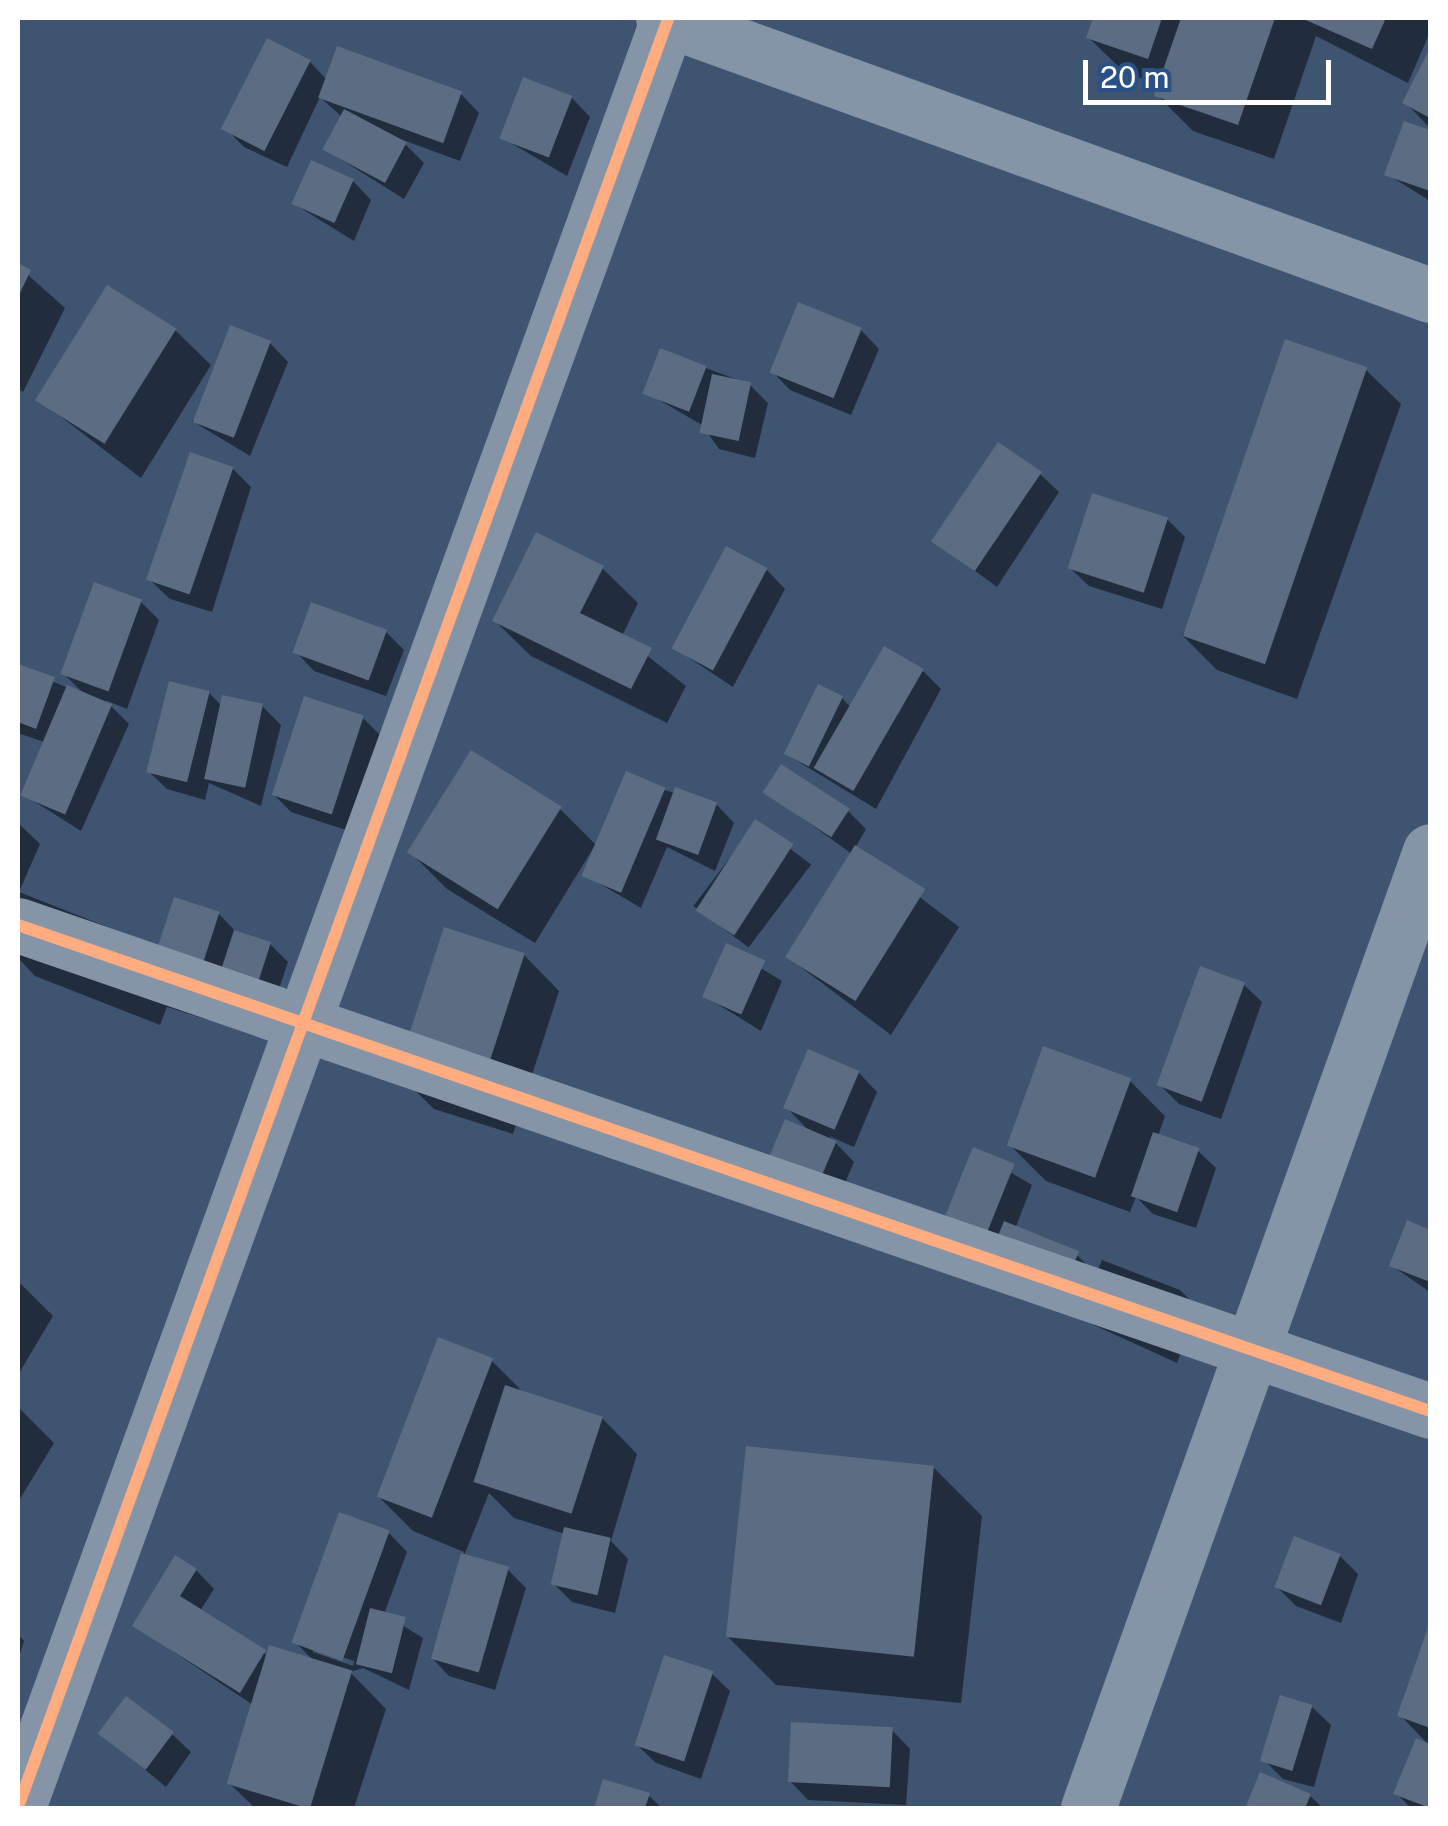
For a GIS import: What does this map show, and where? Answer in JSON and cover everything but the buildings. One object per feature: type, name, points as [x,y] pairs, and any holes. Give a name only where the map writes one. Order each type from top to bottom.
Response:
[{"type":"street","points":[[18,1807],[665,18],[1430,295]]},
{"type":"street","points":[[1088,1808],[1246,1348],[1430,852]]},
{"type":"street","points":[[18,925],[1430,1411]]},
{"type":"cycle path","points":[[18,1807],[668,19]]},
{"type":"cycle path","points":[[18,925],[1430,1411]]}]
